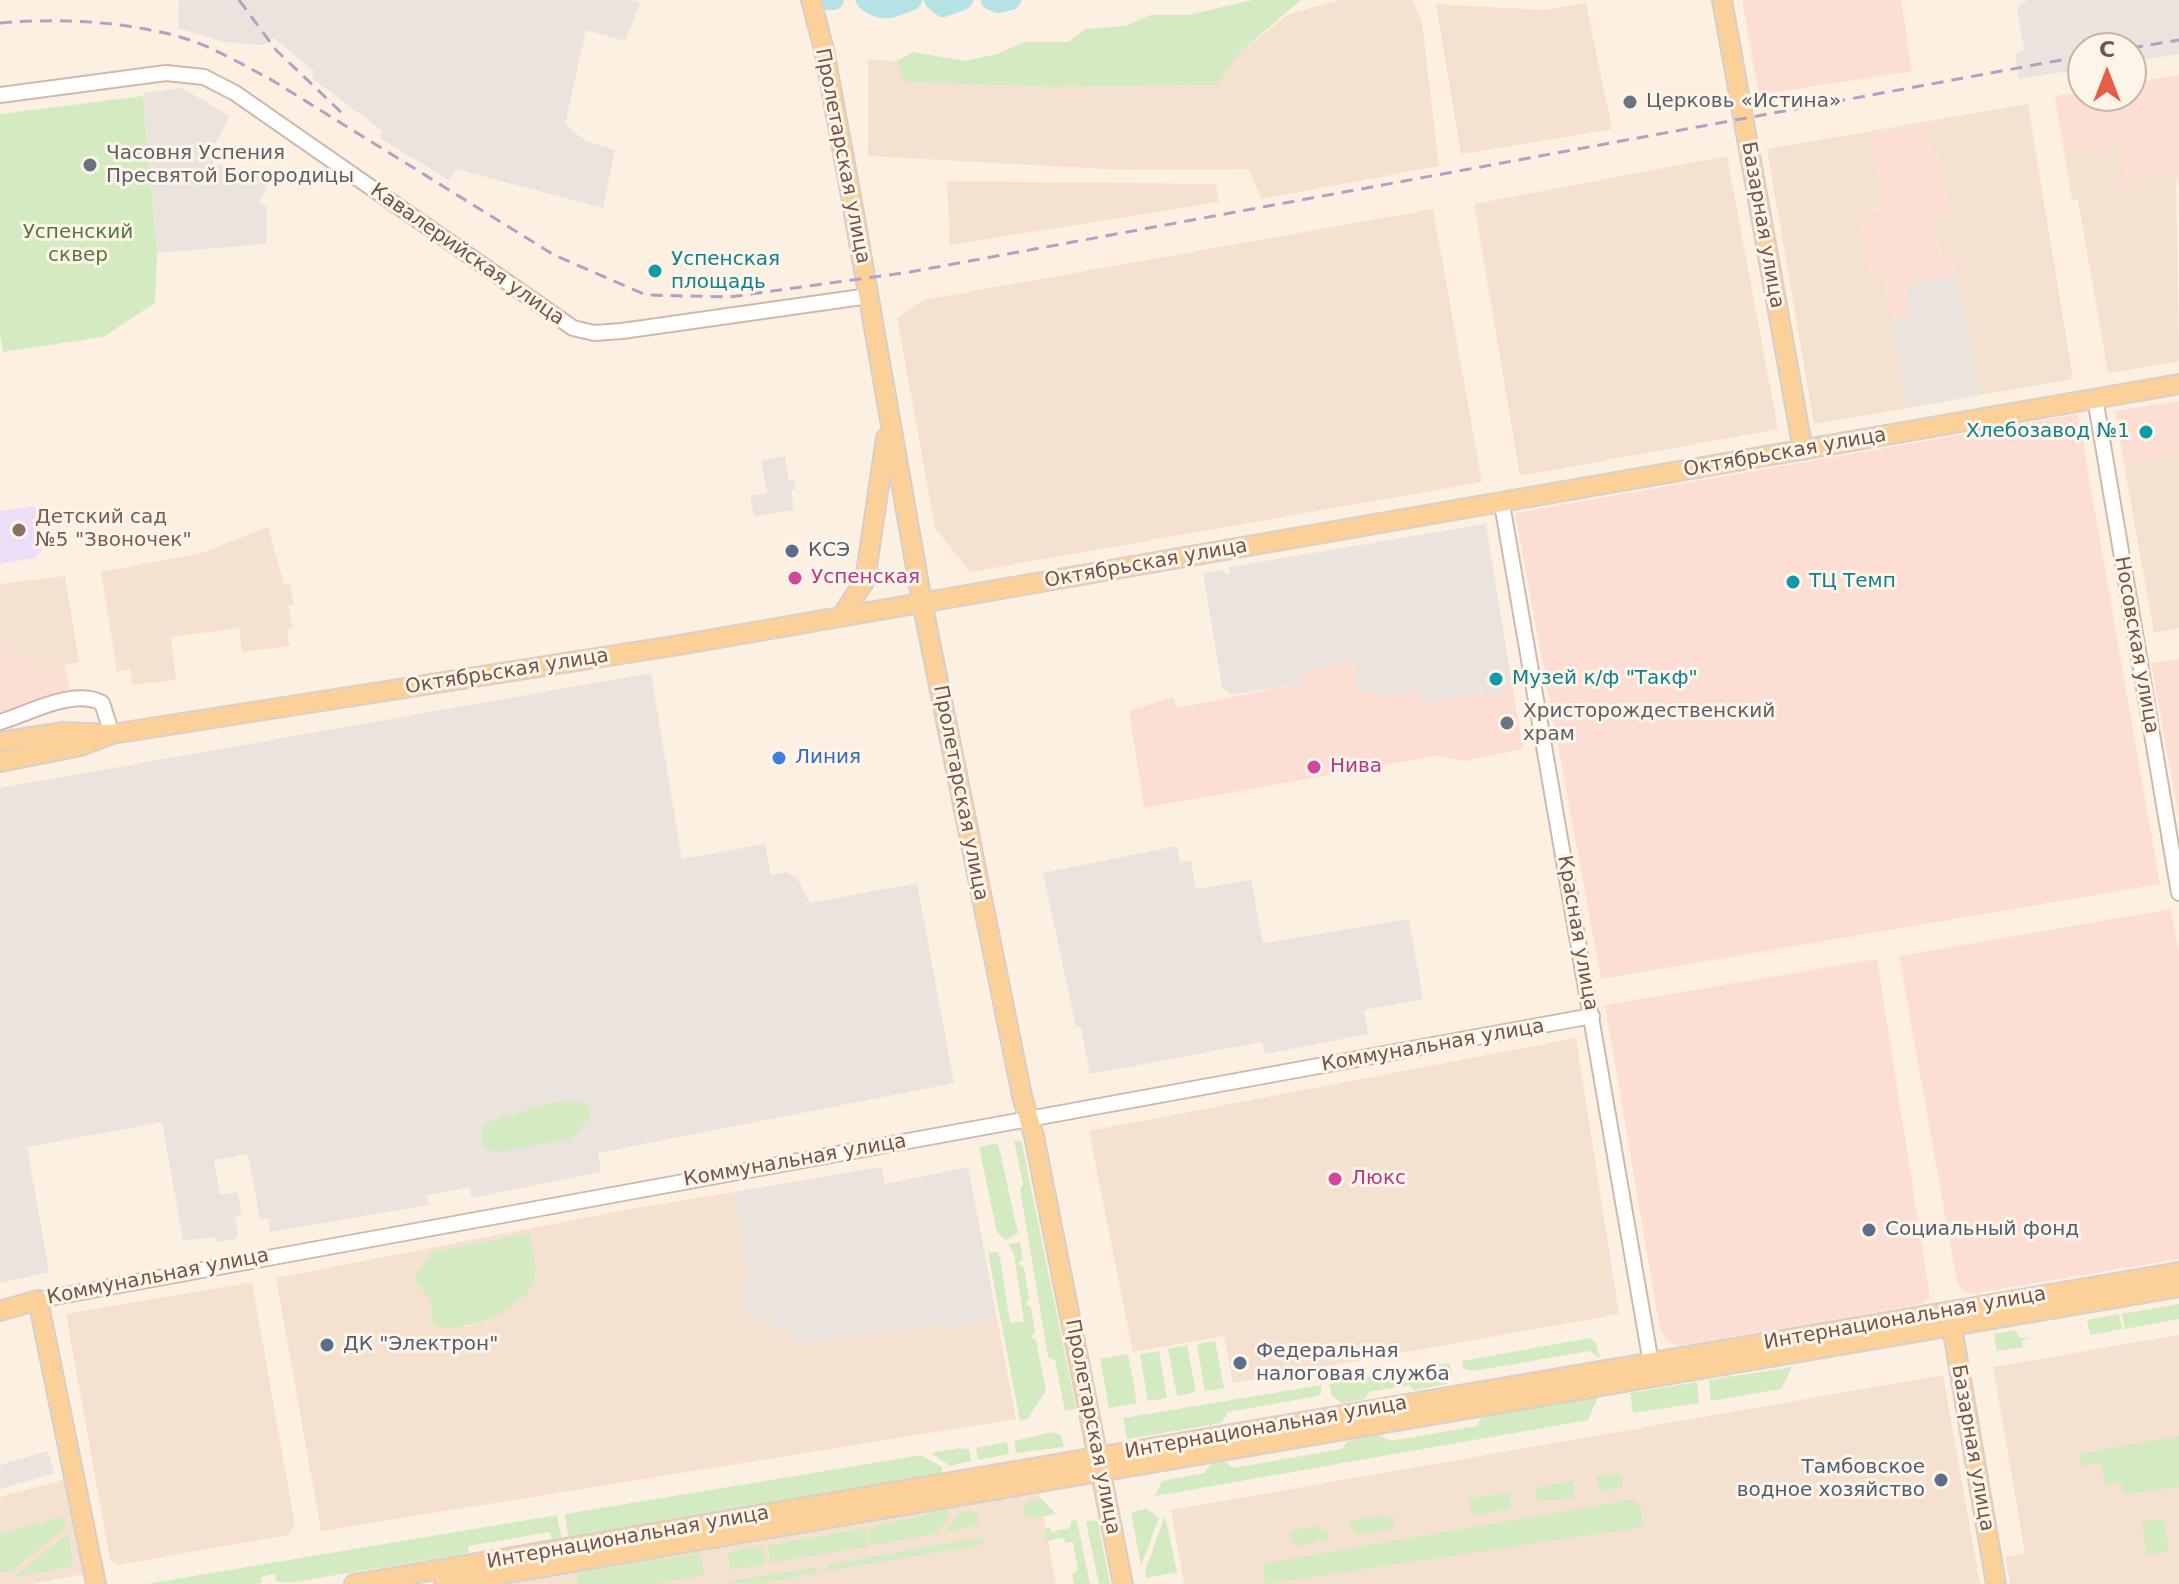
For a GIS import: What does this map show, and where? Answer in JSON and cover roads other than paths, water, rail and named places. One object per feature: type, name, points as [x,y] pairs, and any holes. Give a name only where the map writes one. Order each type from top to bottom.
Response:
[{"type":"main road","name":"Пролетарская улица","points":[[811,0],[827,65],[869,296],[888,424],[922,602],[1022,1096],[1031,1120],[1123,1584]]},
{"type":"main road","name":"Базарная улица","points":[[1722,0],[1803,450]]},
{"type":"main road","name":"Октябрьская улица","points":[[49,744],[842,616],[1502,504],[2179,384]]},
{"type":"main road","points":[[842,616],[865,580],[888,424]]},
{"type":"main road","points":[[0,742],[49,744]]},
{"type":"main road","points":[[0,762],[49,744]]},
{"type":"main road","name":"Интернациональная улица","points":[[1951,1319],[2179,1272]]},
{"type":"main road","name":"Интернациональная улица","points":[[444,1584],[1652,1370],[1951,1319],[2179,1287]]},
{"type":"main road","points":[[38,1300],[71,1448],[91,1581]]},
{"type":"main road","name":"Коммунальная улица","points":[[0,1311],[38,1300]]},
{"type":"main road","name":"Базарная улица","points":[[1951,1319],[1996,1584]]},
{"type":"main road","name":"Интернациональная улица","points":[[354,1584],[1099,1466]]},
{"type":"street","name":"Кавалерийская улица","points":[[0,95],[166,73],[204,77],[235,93],[573,328],[594,333],[869,296]]},
{"type":"street","name":"Носовская улица","points":[[2095,398],[2179,893]]},
{"type":"street","name":"Красная улица","points":[[1502,504],[1652,1370]]},
{"type":"street","points":[[0,722],[74,698],[90,697],[102,703],[112,734]]},
{"type":"street","name":"Коммунальная улица","points":[[38,1300],[532,1207],[1031,1120],[1592,1016]]},
{"type":"waterway","points":[[825,0],[834,0]]},
{"type":"waterway","points":[[866,0],[883,8],[912,0]]},
{"type":"waterway","points":[[934,0],[943,7],[963,0]]},
{"type":"waterway","points":[[991,0],[998,3],[1011,0]]},
{"type":"railway","points":[[239,0],[276,50],[344,115]]},
{"type":"railway","points":[[0,23],[67,21],[113,24],[192,41],[270,79],[554,255],[646,295],[729,297],[910,272],[2067,59]]},
{"type":"railway","points":[[2147,45],[2179,40]]},
{"type":"place","name":"Церковь «Истина»","points":[[1630,102]]},
{"type":"place","name":"Часовня Успения Пресвятой Богородицы","points":[[90,165]]},
{"type":"place","name":"Успенская площадь","points":[[655,271]]},
{"type":"place","name":"Хлебозавод №1","points":[[2146,432]]},
{"type":"place","name":"Детский сад №5 \"Звоночек\"","points":[[19,530]]},
{"type":"place","name":"КСЭ","points":[[792,551]]},
{"type":"place","name":"Успенская","points":[[795,578]]},
{"type":"place","name":"ТЦ Темп","points":[[1793,582]]},
{"type":"place","name":"Музей к/ф \"Такф\"","points":[[1496,679]]},
{"type":"place","name":"Христорождественский храм","points":[[1507,723]]},
{"type":"place","name":"Линия","points":[[779,758]]},
{"type":"place","name":"Нива","points":[[1314,767]]},
{"type":"place","name":"Люкс","points":[[1335,1179]]},
{"type":"place","name":"Социальный фонд","points":[[1869,1230]]},
{"type":"place","name":"ДК \"Электрон\"","points":[[327,1345]]},
{"type":"place","name":"Федеральная налоговая служба","points":[[1240,1363]]},
{"type":"place","name":"Тамбовское водное хозяйство","points":[[1941,1480]]},
{"type":"park label","name":"Успенский сквер","points":[[78,244]]}]
